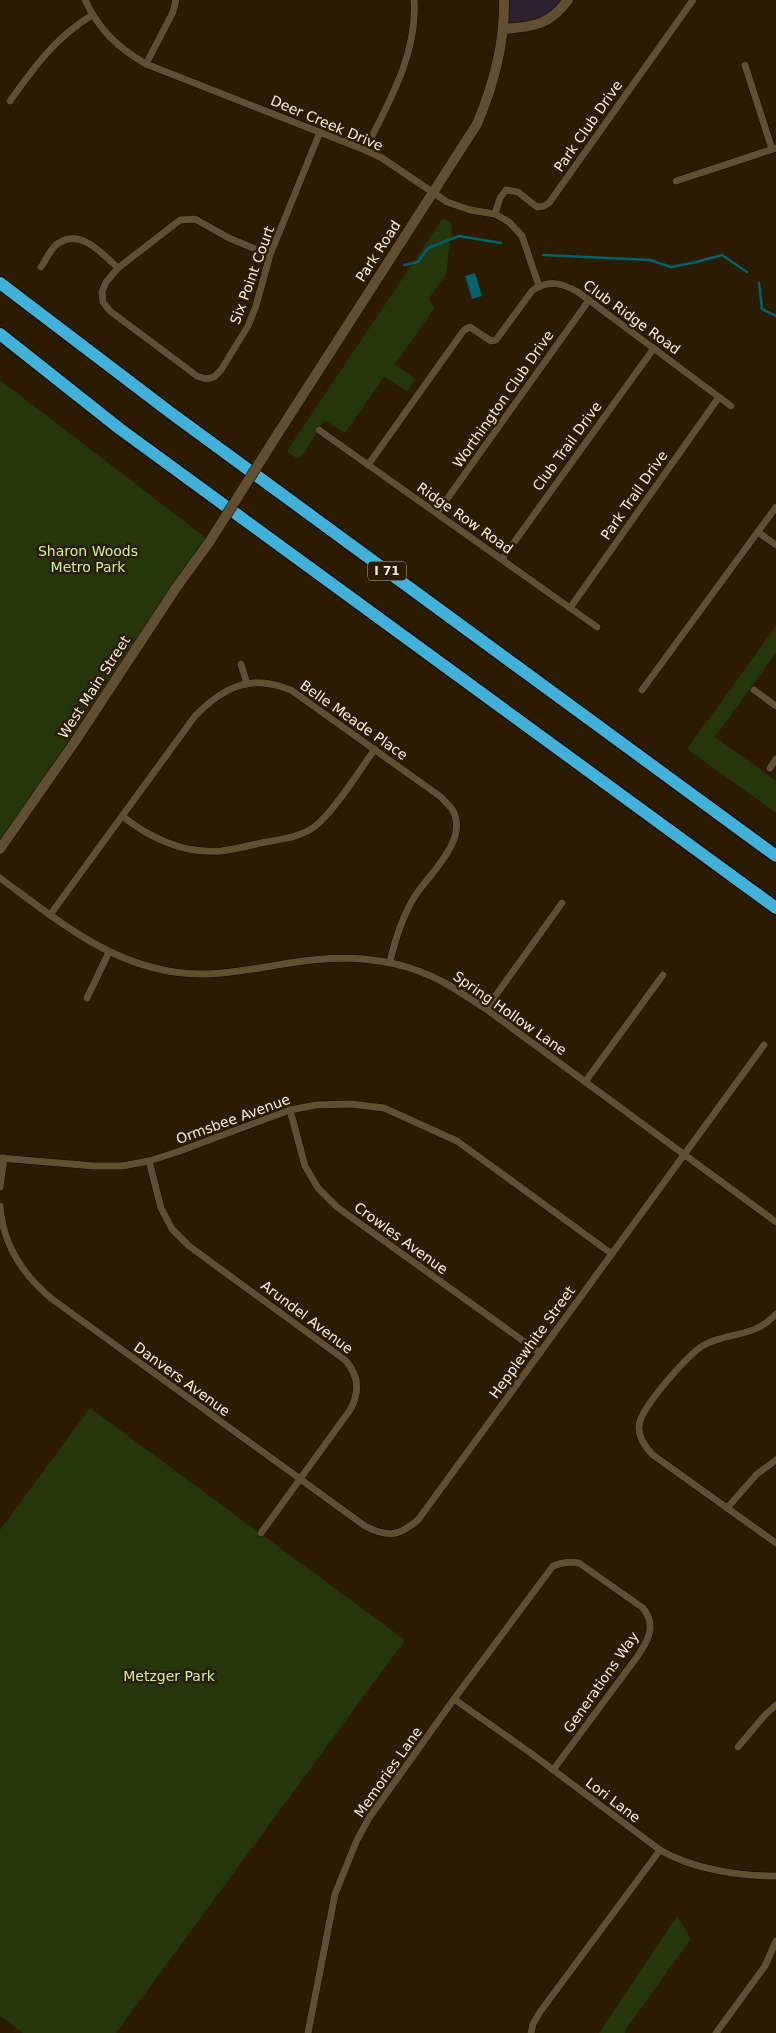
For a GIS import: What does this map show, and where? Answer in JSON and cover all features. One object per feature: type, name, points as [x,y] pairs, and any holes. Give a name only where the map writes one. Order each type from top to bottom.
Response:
[{"type":"highway","name":"I 71","points":[[0,283],[171,413],[776,856]]},
{"type":"highway","points":[[0,334],[128,435],[776,908]]},
{"type":"main road","name":"Park Road","points":[[210,541],[477,124],[490,93],[499,60],[504,29],[504,0]]},
{"type":"main road","points":[[504,29],[539,24],[558,13],[568,0]]},
{"type":"main road","name":"West Main Street","points":[[0,848],[76,740],[176,588],[210,541]]},
{"type":"street","name":"Deer Creek Drive","points":[[85,0],[92,15],[115,44],[146,64],[365,150],[382,158],[447,202],[470,210],[495,214],[509,222],[522,236],[539,286]]},
{"type":"street","points":[[146,64],[173,12],[176,0]]},
{"type":"street","points":[[365,150],[403,68],[415,13],[414,0]]},
{"type":"street","name":"Park Club Drive","points":[[495,214],[500,198],[506,190],[518,192],[538,207],[549,203],[693,0]]},
{"type":"street","points":[[10,101],[41,57],[58,39],[75,25],[92,15]]},
{"type":"street","points":[[676,181],[774,149],[745,65]]},
{"type":"street","name":"Six Point Court","points":[[118,268],[106,282],[102,292],[103,302],[110,311],[197,376],[206,379],[214,377],[221,370],[248,326],[256,306],[270,255],[320,132]]},
{"type":"street","points":[[41,267],[56,244],[68,238],[82,239],[87,242],[118,268],[180,220],[195,219],[229,238],[270,255]]},
{"type":"street","name":"Club Ridge Road","points":[[539,286],[564,284],[589,300],[731,406]]},
{"type":"street","points":[[368,465],[464,330],[470,327],[491,341],[496,340],[526,299],[539,286]]},
{"type":"street","name":"Worthington Club Drive","points":[[437,513],[589,300]]},
{"type":"street","name":"Club Trail Drive","points":[[502,559],[654,348]]},
{"type":"street","name":"Park Trail Drive","points":[[570,608],[719,398]]},
{"type":"street","name":"Ridge Row Road","points":[[320,430],[597,627]]},
{"type":"street","points":[[642,690],[776,507]]},
{"type":"street","points":[[758,532],[776,545]]},
{"type":"street","points":[[241,664],[246,684]]},
{"type":"street","name":"Belle Meade Place","points":[[50,915],[196,716],[211,700],[226,690],[246,684],[264,683],[291,690],[441,797],[452,809],[457,825],[454,841],[414,897],[398,928],[390,962]]},
{"type":"street","points":[[754,690],[776,706]]},
{"type":"street","points":[[122,816],[137,828],[156,839],[174,846],[199,850],[220,851],[291,838],[318,824],[375,749]]},
{"type":"street","points":[[770,768],[776,759]]},
{"type":"street","name":"Spring Hollow Lane","points":[[0,878],[50,915],[109,952],[174,972],[201,975],[229,974],[293,962],[343,956],[390,962],[440,980],[486,1009],[776,1222]]},
{"type":"street","points":[[486,1009],[562,903]]},
{"type":"street","points":[[87,998],[109,952]]},
{"type":"street","points":[[585,1082],[663,975]]},
{"type":"street","name":"Hepplewhite Street","points":[[392,1534],[406,1530],[418,1520],[764,1045]]},
{"type":"street","name":"Ormsbee Avenue","points":[[2,1158],[94,1166],[122,1166],[149,1161],[290,1110],[316,1105],[342,1104],[384,1108],[457,1141],[612,1254]]},
{"type":"street","name":"Crowles Avenue","points":[[290,1110],[305,1166],[318,1188],[337,1207],[540,1353]]},
{"type":"street","points":[[0,1187],[2,1158]]},
{"type":"street","name":"Arundel Avenue","points":[[149,1161],[161,1208],[172,1229],[189,1246],[345,1360],[356,1375],[357,1393],[355,1402],[261,1533]]},
{"type":"street","name":"Danvers Avenue","points":[[0,1206],[4,1231],[9,1245],[24,1271],[38,1288],[365,1526],[378,1532],[392,1534]]},
{"type":"street","points":[[776,1314],[771,1320],[752,1331],[715,1340],[688,1356],[646,1411],[640,1422],[639,1434],[644,1446],[653,1455],[776,1543]]},
{"type":"street","points":[[727,1508],[748,1483],[776,1460]]},
{"type":"street","name":"Memories Lane","points":[[308,2033],[336,1894],[354,1847],[369,1818],[454,1699],[553,1566],[562,1562]]},
{"type":"street","name":"Generations Way","points":[[553,1770],[637,1657],[649,1638],[651,1629],[648,1614],[643,1608],[579,1564],[562,1562]]},
{"type":"street","name":"Lori Lane","points":[[454,1699],[660,1850],[698,1866],[756,1876],[776,1876]]},
{"type":"street","points":[[738,1747],[765,1714],[776,1705]]},
{"type":"street","points":[[531,2033],[540,2012],[660,1850]]},
{"type":"street","points":[[716,2033],[765,1966],[776,1941]]},
{"type":"shaded area","points":[[504,0],[568,0],[558,13],[503,29]]},
{"type":"green space","points":[[443,218],[452,224],[446,274],[429,298],[434,309],[395,364],[416,379],[407,391],[384,377],[345,433],[324,420],[303,455],[296,458],[287,451]]},
{"type":"green space","name":"Sharon Woods Metro Park","points":[[0,380],[210,541],[0,849]]},
{"type":"green space","points":[[776,626],[776,653],[715,737],[776,781],[776,813],[687,749]]},
{"type":"green space","name":"Metzger Park","points":[[90,1408],[405,1640],[116,2033],[23,2033],[0,2016],[0,1530]]},
{"type":"green space","points":[[677,1916],[691,1939],[625,2030],[625,2033],[599,2033]]},
{"type":"water","points":[[475,273],[482,296],[472,299],[465,276]]},
{"type":"waterway","points":[[404,265],[418,262],[428,248],[459,236],[501,243]]},
{"type":"waterway","points":[[543,255],[650,260],[671,267],[722,255],[747,272]]},
{"type":"waterway","points":[[759,283],[762,309],[776,316]]}]
